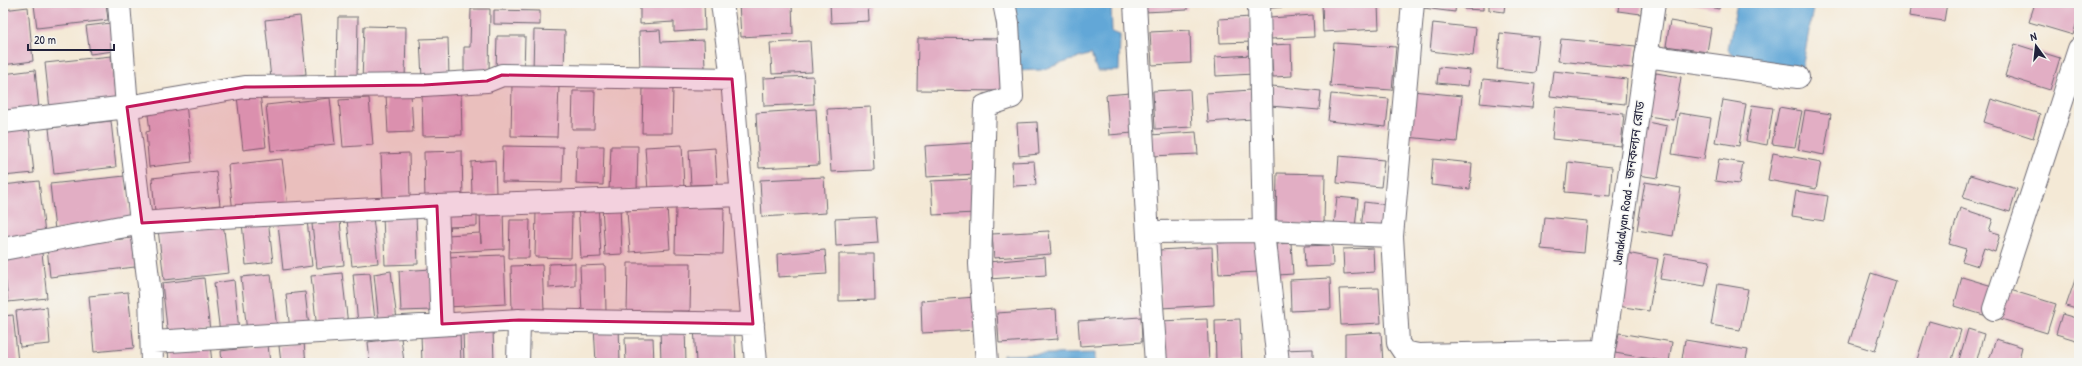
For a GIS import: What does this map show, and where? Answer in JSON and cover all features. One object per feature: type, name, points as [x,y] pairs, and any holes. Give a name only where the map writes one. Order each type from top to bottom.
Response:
[{"type":"street","points":[[119,3],[127,107],[150,294],[152,353],[442,324],[519,320],[753,324]]},
{"type":"street","points":[[722,3],[732,79],[756,363]]},
{"type":"street","points":[[987,363],[980,264],[985,106],[1012,97],[1008,23],[1004,3]]},
{"type":"street","points":[[1135,3],[1156,363]]},
{"type":"street","points":[[1259,3],[1264,231],[1278,363]]},
{"type":"street","points":[[1413,3],[1392,236],[1398,343],[1404,352],[1418,355],[1603,357]]},
{"type":"street","name":"Janakalyan Road - জনকল্যন রোড","points":[[1603,357],[1654,3]]},
{"type":"street","points":[[1994,309],[2079,49]]},
{"type":"street","points":[[1646,56],[1798,77]]},
{"type":"street","points":[[3,122],[127,107],[245,87],[424,86],[487,81],[502,75],[732,79]]},
{"type":"street","points":[[3,249],[142,223],[438,206],[742,195]]},
{"type":"street","points":[[438,206],[442,324]]},
{"type":"street","points":[[1148,232],[1264,231],[1392,236]]},
{"type":"street","points":[[518,363],[519,320]]},
{"type":"highlighted area","points":[[502,75],[732,79],[753,324],[519,320],[442,324],[437,206],[142,223],[127,107],[245,87],[424,85],[487,81]]},
{"type":"water","points":[[1014,3],[1111,3],[1112,32],[1120,35],[1119,71],[1097,71],[1091,54],[1041,70],[1015,71]]},
{"type":"water","points":[[1737,3],[1814,3],[1802,69],[1753,80],[1728,49]]},
{"type":"water","points":[[1095,353],[1095,363],[1003,363],[1003,355]]},
{"type":"building","points":[[55,3],[106,3],[108,20],[37,28],[34,5]]},
{"type":"building","points":[[313,3],[333,3],[333,6],[313,6]]},
{"type":"building","points":[[640,3],[704,3],[705,30],[674,32],[674,22],[640,24]]},
{"type":"building","points":[[739,3],[792,3],[793,34],[741,37]]},
{"type":"building","points":[[830,3],[868,3],[869,21],[831,23]]},
{"type":"building","points":[[1144,3],[1187,3],[1187,10],[1144,12]]},
{"type":"building","points":[[1271,3],[1315,3],[1315,5],[1271,8]]},
{"type":"building","points":[[1322,3],[1404,4],[1378,5],[1379,29],[1323,32]]},
{"type":"building","points":[[1424,3],[1456,3],[1455,12],[1423,8]]},
{"type":"building","points":[[1464,3],[1483,3],[1483,10],[1464,9]]},
{"type":"building","points":[[1489,3],[1505,3],[1504,12],[1489,10]]},
{"type":"building","points":[[1619,3],[1642,3],[1641,14],[1618,11]]},
{"type":"building","points":[[1688,3],[1720,3],[1719,9]]},
{"type":"building","points":[[1911,3],[1947,3],[1944,21],[1909,16]]},
{"type":"building","points":[[2035,3],[2079,3],[2079,16],[2073,35],[2029,22]]},
{"type":"building","points":[[28,7],[33,61],[3,65],[3,10]]},
{"type":"building","points":[[471,9],[490,9],[489,73],[464,73],[464,47],[470,47]]},
{"type":"building","points":[[494,10],[540,11],[540,25],[494,24]]},
{"type":"building","points":[[1313,15],[1314,37],[1271,39],[1270,18]]},
{"type":"building","points":[[300,16],[306,74],[271,79],[265,20]]},
{"type":"building","points":[[338,17],[358,17],[357,77],[337,77]]},
{"type":"building","points":[[1251,17],[1252,42],[1220,43],[1219,19]]},
{"type":"building","points":[[1670,21],[1711,28],[1707,52],[1666,46]]},
{"type":"building","points":[[111,23],[114,51],[90,54],[86,26]]},
{"type":"building","points":[[1433,23],[1476,28],[1473,56],[1430,51]]},
{"type":"building","points":[[364,26],[406,27],[405,82],[362,81]]},
{"type":"building","points":[[534,30],[565,31],[564,72],[533,71]]},
{"type":"building","points":[[660,30],[661,42],[704,40],[705,68],[640,71],[639,31]]},
{"type":"building","points":[[1190,30],[1191,63],[1152,65],[1150,32]]},
{"type":"building","points":[[1500,33],[1539,37],[1535,73],[1497,69]]},
{"type":"building","points":[[497,36],[525,36],[524,72],[496,71]]},
{"type":"building","points":[[448,38],[449,77],[422,78],[420,39]]},
{"type":"building","points":[[918,38],[1005,39],[1005,91],[917,90]]},
{"type":"building","points":[[1561,39],[1636,46],[1633,68],[1558,61]]},
{"type":"building","points":[[810,41],[812,72],[772,74],[770,43]]},
{"type":"building","points":[[1334,43],[1396,47],[1392,90],[1330,86]]},
{"type":"building","points":[[1291,44],[1292,76],[1273,77],[1271,45]]},
{"type":"building","points":[[2015,44],[2060,58],[2050,90],[2005,76]]},
{"type":"building","points":[[1253,55],[1254,74],[1216,76],[1215,57]]},
{"type":"building","points":[[111,56],[116,102],[50,109],[45,63]]},
{"type":"building","points":[[1439,67],[1470,70],[1468,86],[1437,83]]},
{"type":"building","points":[[35,70],[39,109],[3,113],[3,74]]},
{"type":"building","points":[[1553,71],[1627,79],[1625,104],[1550,96]]},
{"type":"building","points":[[1656,73],[1681,77],[1674,120],[1648,116]]},
{"type":"building","points":[[813,76],[814,104],[764,106],[763,78]]},
{"type":"building","points":[[1483,79],[1535,84],[1532,108],[1480,103]]},
{"type":"building","points":[[512,85],[559,86],[557,137],[511,136]]},
{"type":"building","points":[[643,86],[673,87],[672,133],[642,133]]},
{"type":"building","points":[[1272,86],[1321,91],[1319,110],[1270,106]]},
{"type":"building","points":[[1190,89],[1192,127],[1155,129],[1153,91]]},
{"type":"building","points":[[1251,90],[1253,119],[1208,122],[1206,93]]},
{"type":"building","points":[[573,91],[595,91],[594,129],[572,129]]},
{"type":"building","points":[[1412,91],[1462,96],[1457,142],[1407,137]]},
{"type":"building","points":[[461,92],[462,135],[423,136],[422,93]]},
{"type":"building","points":[[260,93],[266,147],[243,150],[237,96]]},
{"type":"building","points":[[411,93],[413,132],[388,133],[386,94]]},
{"type":"building","points":[[1130,93],[1133,133],[1109,135],[1106,95]]},
{"type":"building","points":[[1331,94],[1389,99],[1386,127],[1328,121]]},
{"type":"building","points":[[330,98],[335,144],[271,151],[266,105]]},
{"type":"building","points":[[369,98],[373,145],[343,147],[339,100]]},
{"type":"building","points":[[1991,99],[2040,114],[2033,138],[1984,122]]},
{"type":"building","points":[[1723,100],[1746,104],[1739,146],[1715,142]]},
{"type":"building","points":[[186,103],[192,162],[149,167],[146,132],[150,131],[147,107]]},
{"type":"building","points":[[1752,105],[1773,108],[1767,145],[1746,141]]},
{"type":"building","points":[[871,107],[874,170],[831,172],[827,109]]},
{"type":"building","points":[[1555,107],[1624,114],[1621,146],[1552,139]]},
{"type":"building","points":[[1779,107],[1802,111],[1795,147],[1772,144]]},
{"type":"building","points":[[816,109],[819,165],[759,168],[756,113]]},
{"type":"building","points":[[1805,110],[1831,114],[1824,155],[1798,150]]},
{"type":"building","points":[[1679,113],[1711,118],[1704,159],[1672,154]]},
{"type":"building","points":[[111,121],[116,167],[54,174],[49,128]]},
{"type":"building","points":[[1037,122],[1039,154],[1019,156],[1017,123]]},
{"type":"building","points":[[1647,122],[1667,126],[1658,178],[1638,175]]},
{"type":"building","points":[[29,127],[34,173],[3,176],[3,130]]},
{"type":"building","points":[[1196,132],[1198,154],[1151,156],[1150,135]]},
{"type":"building","points":[[973,143],[975,174],[927,177],[925,146]]},
{"type":"building","points":[[682,145],[684,188],[648,191],[645,147]]},
{"type":"building","points":[[503,146],[563,147],[562,183],[502,182]]},
{"type":"building","points":[[577,146],[604,146],[603,185],[576,184]]},
{"type":"building","points":[[611,146],[638,146],[637,190],[609,190]]},
{"type":"building","points":[[715,148],[717,184],[691,185],[689,150]]},
{"type":"building","points":[[462,151],[463,200],[425,201],[424,152]]},
{"type":"building","points":[[409,153],[410,197],[383,199],[381,154]]},
{"type":"building","points":[[1773,153],[1821,162],[1816,189],[1768,180]]},
{"type":"building","points":[[1339,156],[1384,160],[1381,187],[1337,183]]},
{"type":"building","points":[[282,159],[288,207],[233,213],[228,165]]},
{"type":"building","points":[[1433,159],[1472,163],[1470,189],[1431,185]]},
{"type":"building","points":[[1719,159],[1743,163],[1739,184],[1715,181]]},
{"type":"building","points":[[495,160],[496,194],[472,195],[471,162]]},
{"type":"building","points":[[1034,161],[1036,185],[1013,186],[1012,162]]},
{"type":"building","points":[[1568,162],[1612,167],[1610,196],[1565,192]]},
{"type":"building","points":[[216,171],[220,205],[155,212],[152,178]]},
{"type":"building","points":[[1277,173],[1325,174],[1324,226],[1276,225]]},
{"type":"building","points":[[1970,175],[2017,189],[2010,212],[1963,198]]},
{"type":"building","points":[[125,176],[130,222],[55,230],[50,184]]},
{"type":"building","points":[[824,177],[826,213],[762,217],[760,180]]},
{"type":"building","points":[[974,179],[976,213],[933,215],[931,181]]},
{"type":"building","points":[[39,181],[45,234],[3,239],[3,185]]},
{"type":"building","points":[[1645,182],[1681,188],[1673,236],[1637,230]]},
{"type":"building","points":[[1796,191],[1828,196],[1824,221],[1792,216]]},
{"type":"building","points":[[1337,197],[1358,199],[1355,228],[1334,226]]},
{"type":"building","points":[[1364,202],[1388,205],[1385,231],[1361,229]]},
{"type":"building","points":[[598,203],[601,257],[581,258],[578,204]]},
{"type":"building","points":[[602,206],[620,206],[622,254],[605,255]]},
{"type":"building","points":[[667,207],[670,249],[630,252],[627,211]]},
{"type":"building","points":[[676,207],[724,208],[723,254],[675,253]]},
{"type":"building","points":[[477,208],[477,226],[445,227],[444,209]]},
{"type":"building","points":[[1960,208],[1993,219],[1989,231],[2000,234],[1995,252],[1984,248],[1978,266],[1962,261],[1966,249],[1949,244]]},
{"type":"building","points":[[503,209],[504,249],[448,252],[447,235],[480,233],[481,243],[480,210]]},
{"type":"building","points":[[536,211],[572,212],[571,258],[535,257]]},
{"type":"building","points":[[416,215],[418,264],[385,265],[383,216]]},
{"type":"building","points":[[373,217],[378,263],[352,266],[347,220]]},
{"type":"building","points":[[876,217],[878,243],[836,246],[835,219]]},
{"type":"building","points":[[1544,217],[1587,221],[1584,253],[1541,249]]},
{"type":"building","points":[[268,219],[273,262],[246,265],[242,222]]},
{"type":"building","points":[[307,220],[312,266],[283,270],[278,224]]},
{"type":"building","points":[[340,220],[344,265],[317,268],[312,224]]},
{"type":"building","points":[[510,220],[530,220],[529,258],[509,258]]},
{"type":"building","points":[[223,222],[229,273],[164,280],[158,229]]},
{"type":"building","points":[[1049,231],[1051,254],[994,258],[992,234]]},
{"type":"building","points":[[132,238],[135,267],[50,277],[47,247]]},
{"type":"building","points":[[1257,241],[1259,272],[1219,274],[1217,243]]},
{"type":"building","points":[[1291,243],[1293,274],[1278,275],[1277,244]]},
{"type":"building","points":[[1332,245],[1333,266],[1305,267],[1304,246]]},
{"type":"building","points":[[1212,247],[1214,305],[1161,308],[1159,250]]},
{"type":"building","points":[[1373,248],[1374,272],[1344,274],[1343,249]]},
{"type":"building","points":[[825,250],[827,274],[778,277],[777,254]]},
{"type":"building","points":[[42,253],[47,298],[8,302],[3,257]]},
{"type":"building","points":[[1627,253],[1658,259],[1649,311],[1618,306]]},
{"type":"building","points":[[839,254],[874,254],[875,300],[839,301]]},
{"type":"building","points":[[1665,254],[1710,261],[1705,286],[1660,279]]},
{"type":"building","points":[[504,255],[506,304],[447,307],[446,257]]},
{"type":"building","points":[[1045,257],[1046,275],[989,279],[988,262]]},
{"type":"building","points":[[575,263],[575,286],[549,288],[549,264]]},
{"type":"building","points":[[628,263],[691,263],[690,311],[627,311]]},
{"type":"building","points":[[542,265],[544,310],[512,311],[511,266]]},
{"type":"building","points":[[605,265],[606,312],[582,313],[580,266]]},
{"type":"building","points":[[432,269],[433,310],[401,311],[399,271]]},
{"type":"building","points":[[391,271],[397,320],[379,323],[374,274]]},
{"type":"building","points":[[342,273],[348,325],[317,329],[311,276]]},
{"type":"building","points":[[370,273],[375,321],[358,323],[353,274]]},
{"type":"building","points":[[1871,273],[1896,281],[1875,351],[1849,343]]},
{"type":"building","points":[[271,274],[277,329],[247,332],[241,277]]},
{"type":"building","points":[[2077,274],[2079,275],[2079,310],[2066,306]]},
{"type":"building","points":[[1962,277],[1999,288],[1990,317],[1954,306]]},
{"type":"building","points":[[204,278],[210,331],[168,336],[162,283]]},
{"type":"building","points":[[1330,278],[1331,309],[1291,311],[1290,280]]},
{"type":"building","points":[[234,280],[239,331],[220,333],[214,283]]},
{"type":"building","points":[[1718,284],[1748,289],[1740,330],[1711,325]]},
{"type":"building","points":[[1379,288],[1381,323],[1341,325],[1339,289]]},
{"type":"building","points":[[2007,289],[2056,304],[2047,333],[1998,318]]},
{"type":"building","points":[[128,292],[134,348],[94,352],[89,296]]},
{"type":"building","points":[[305,292],[309,327],[290,330],[286,294]]},
{"type":"building","points":[[976,297],[977,330],[922,333],[921,301]]},
{"type":"building","points":[[47,307],[50,344],[20,347],[16,311]]},
{"type":"building","points":[[1056,309],[1058,339],[999,343],[997,313]]},
{"type":"building","points":[[2062,314],[2079,319],[2079,341],[2056,334]]},
{"type":"building","points":[[13,315],[18,362],[3,363],[3,316]]},
{"type":"building","points":[[1141,317],[1142,342],[1080,346],[1078,321]]},
{"type":"building","points":[[1207,319],[1209,363],[1162,363],[1160,321]]},
{"type":"building","points":[[1240,319],[1242,363],[1216,363],[1215,320]]},
{"type":"building","points":[[1929,321],[1961,330],[1951,363],[1916,363]]},
{"type":"building","points":[[734,324],[736,363],[696,363],[694,325]]},
{"type":"building","points":[[619,325],[620,363],[596,363],[594,326]]},
{"type":"building","points":[[685,327],[686,363],[661,363],[660,328]]},
{"type":"building","points":[[493,329],[494,363],[464,363],[463,331]]},
{"type":"building","points":[[1968,329],[1984,334],[1976,363],[1958,363]]},
{"type":"building","points":[[1381,332],[1383,363],[1345,363],[1345,334]]},
{"type":"building","points":[[460,333],[461,363],[422,363],[421,335]]},
{"type":"building","points":[[1619,333],[1672,342],[1669,362],[1615,353]]},
{"type":"building","points":[[401,338],[404,362],[370,363],[368,342]]},
{"type":"building","points":[[625,338],[653,338],[654,363],[626,363]]},
{"type":"building","points":[[1996,339],[2022,347],[2018,363],[1988,363]]},
{"type":"building","points":[[1685,340],[1748,350],[1745,363],[1707,363],[1682,359]]},
{"type":"building","points":[[304,343],[306,363],[281,363],[279,346]]},
{"type":"building","points":[[210,344],[212,363],[169,363],[168,349]]},
{"type":"building","points":[[268,345],[270,363],[222,363],[221,351]]},
{"type":"building","points":[[1313,349],[1313,363],[1282,363],[1281,350]]}]
